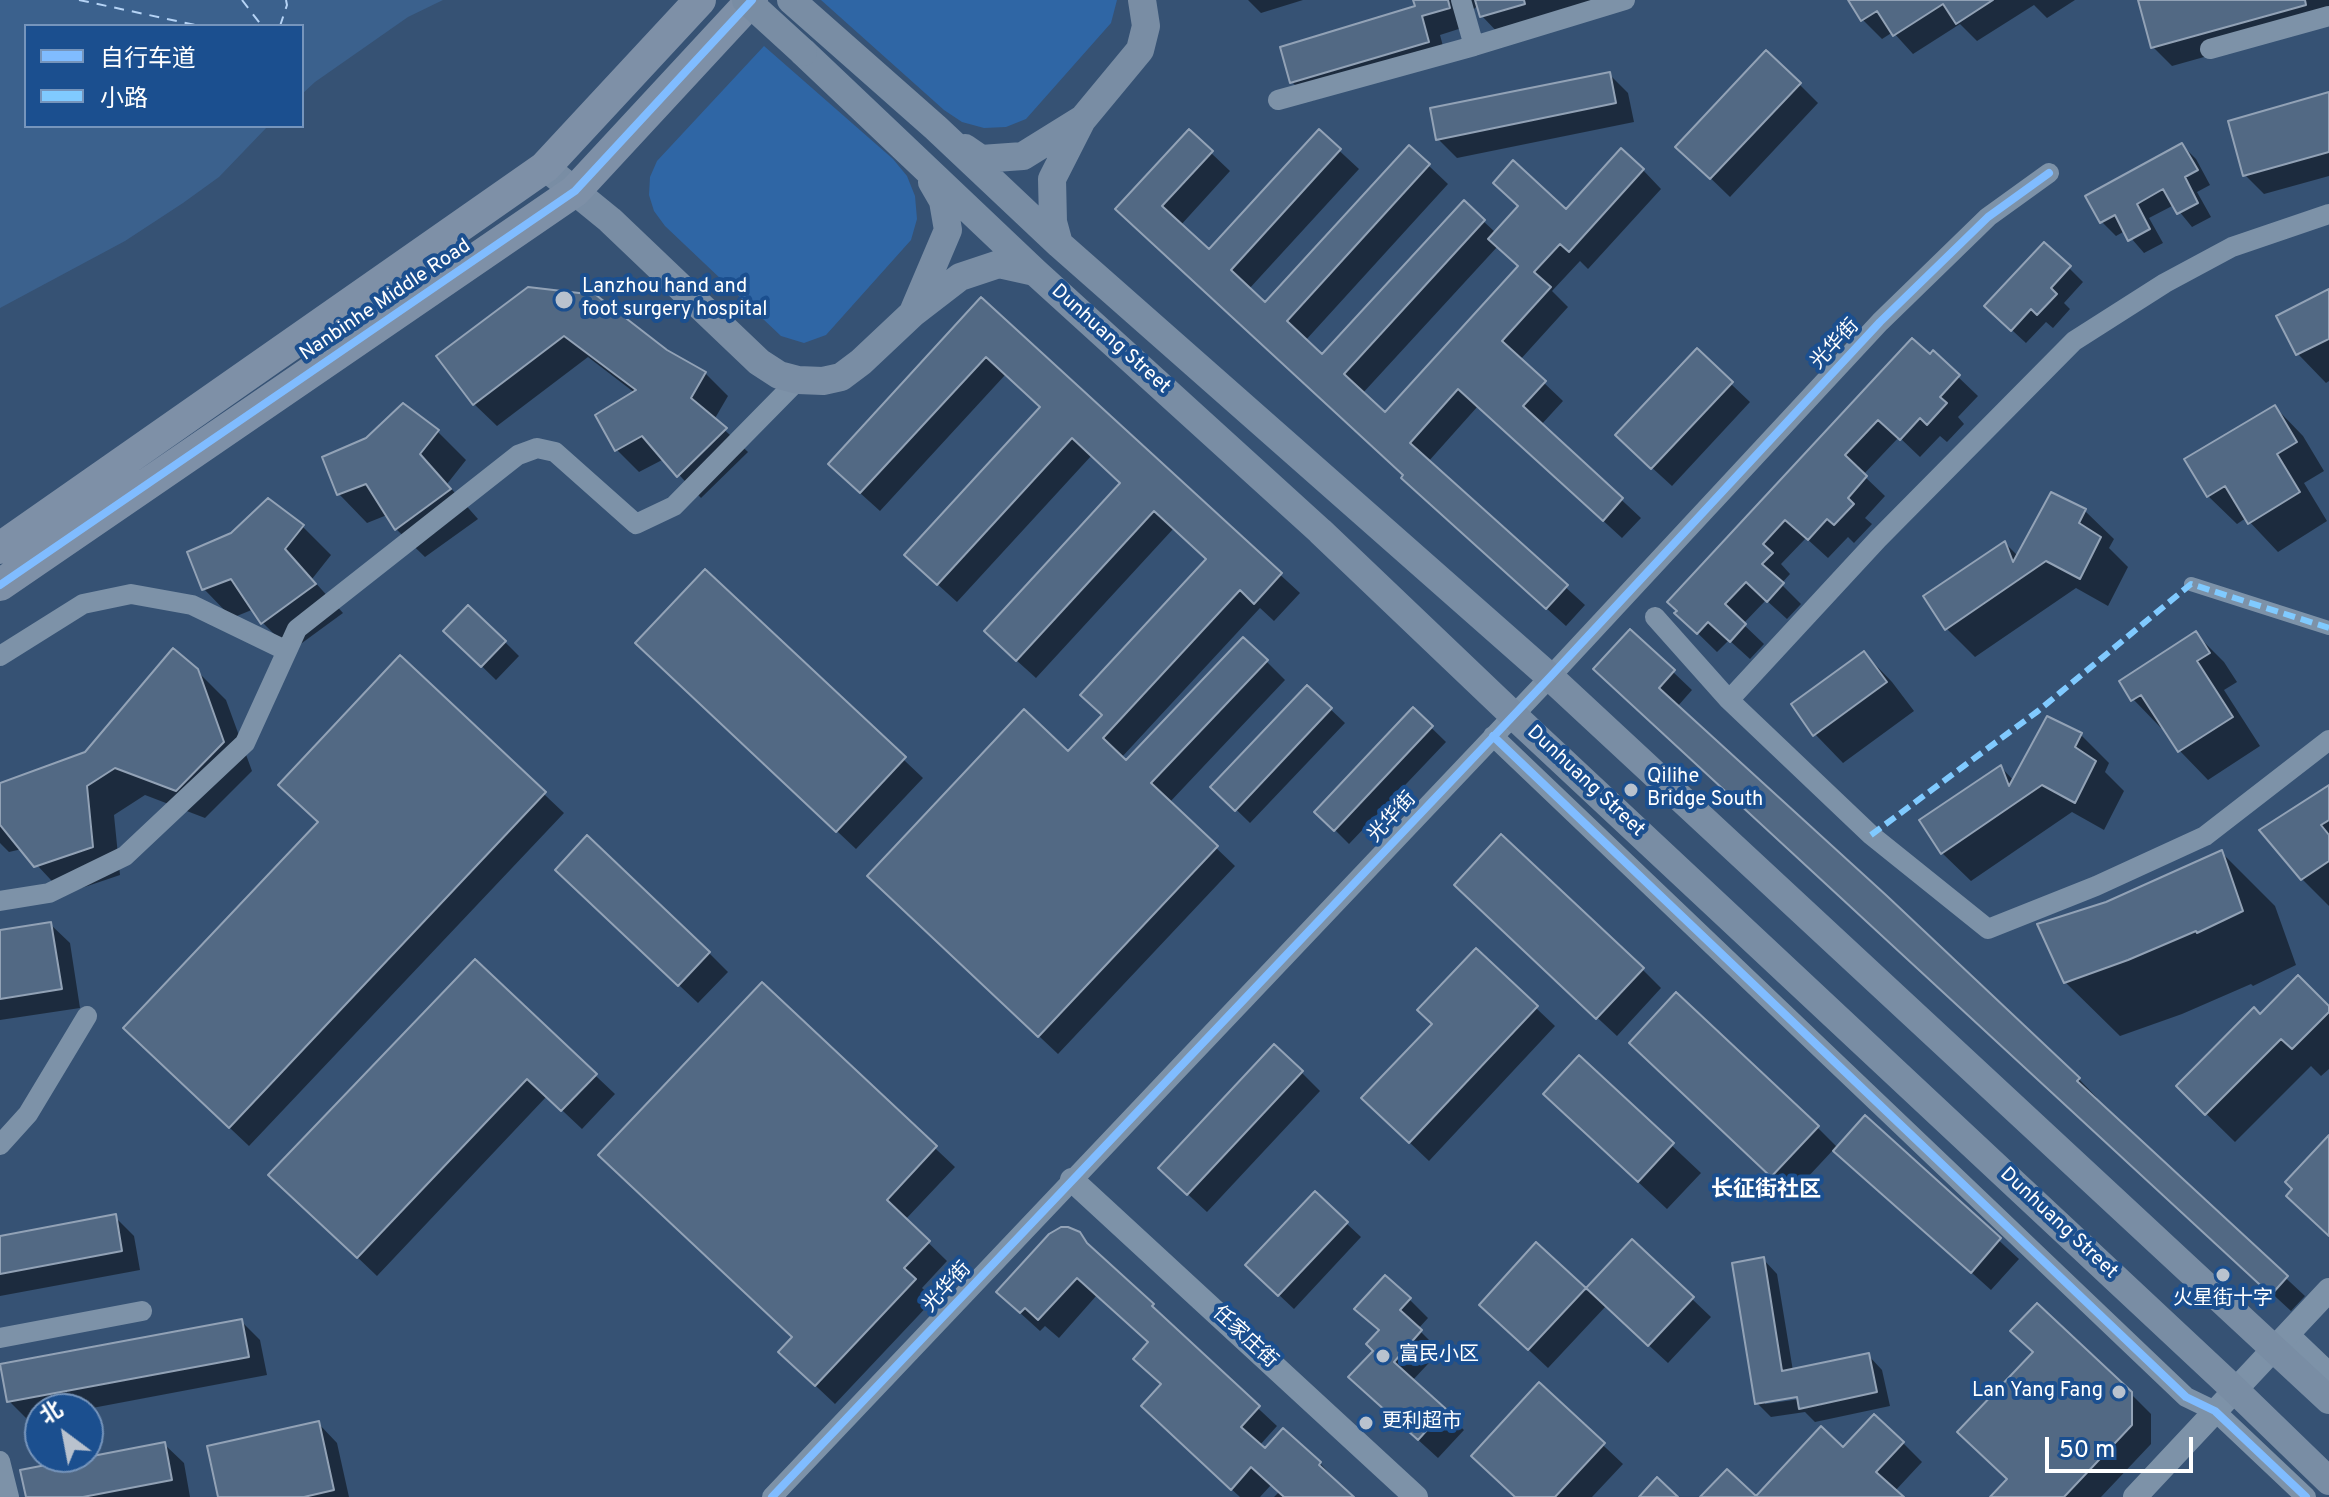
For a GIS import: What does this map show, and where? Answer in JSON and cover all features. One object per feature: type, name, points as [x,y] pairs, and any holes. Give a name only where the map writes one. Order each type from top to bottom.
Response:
[{"type":"highway","name":"Nanbinhe Middle Road","points":[[0,548],[545,167],[700,0]]},
{"type":"highway","name":"Nanbinhe Middle Road","points":[[0,585],[575,191],[749,0]]},
{"type":"main road","name":"Dunhuang Street","points":[[749,0],[1035,272],[1320,531],[2329,1481]]},
{"type":"main road","name":"Dunhuang Street","points":[[791,0],[936,128],[1059,244],[1550,677],[2281,1341],[2329,1400]]},
{"type":"main road","points":[[1059,244],[1053,222],[1052,179],[1082,120],[1140,50],[1146,26],[1142,0]]},
{"type":"main road","points":[[936,128],[981,159],[1023,156],[1082,120]]},
{"type":"main road","points":[[912,314],[948,230],[943,201],[923,166]]},
{"type":"main road","points":[[545,167],[610,220],[759,362],[779,375],[798,380],[823,381],[841,377],[912,314],[960,277],[999,264],[1035,272]]},
{"type":"street","points":[[1461,0],[1474,46]]},
{"type":"street","points":[[1278,100],[1625,0]]},
{"type":"street","points":[[2210,49],[2329,16]]},
{"type":"street","name":"光华街","points":[[772,1497],[1550,677],[1880,322],[1988,217],[2049,173]]},
{"type":"street","points":[[1729,700],[1878,539],[2074,341],[2165,283],[2232,247],[2329,214]]},
{"type":"street","points":[[0,901],[49,893],[125,856],[245,743],[297,629],[518,455],[537,448],[555,452],[636,524],[674,506],[798,380]]},
{"type":"street","points":[[2191,584],[2329,628]]},
{"type":"street","points":[[2,650],[83,604],[131,594],[192,605],[287,651]]},
{"type":"street","points":[[1655,617],[1729,700],[1871,835],[1988,929],[2096,886],[2205,836],[2329,740]]},
{"type":"street","points":[[1493,736],[2186,1397],[2215,1411],[2306,1497]]},
{"type":"street","points":[[0,1145],[28,1114],[87,1016]]},
{"type":"street","name":"任家庄街","points":[[1072,1180],[1416,1497]]},
{"type":"street","points":[[2135,1497],[2329,1290]]},
{"type":"street","points":[[0,1338],[142,1311]]},
{"type":"street","points":[[2281,1341],[2329,1372]]},
{"type":"street","points":[[0,1461],[9,1497]]},
{"type":"shaded area","points":[[0,0],[443,0],[408,17],[304,92],[304,24],[24,24],[24,128],[266,128],[219,177],[183,203],[125,241],[0,308]]},
{"type":"shaded area","points":[[821,0],[1117,0],[1111,23],[1026,119],[1006,127],[984,128],[962,122],[944,110]]},
{"type":"shaded area","points":[[764,46],[893,159],[907,176],[915,196],[917,219],[911,240],[826,335],[804,343],[781,336],[665,226],[654,211],[649,195],[650,177],[657,161]]},
{"type":"building","points":[[1413,0],[1448,0],[1450,8],[1422,16],[1429,42],[1290,83],[1280,47],[1415,6]]},
{"type":"building","points":[[1475,0],[1524,0],[1525,4],[1480,17]]},
{"type":"building","points":[[1848,0],[1993,0],[1956,24],[1943,4],[1893,36],[1877,11],[1861,21]]},
{"type":"building","points":[[2138,0],[2305,0],[2306,5],[2151,48]]},
{"type":"building","points":[[1766,50],[1801,83],[1710,179],[1675,147]]},
{"type":"building","points":[[1610,72],[1616,103],[1436,140],[1430,108]]},
{"type":"building","points":[[2329,92],[2329,152],[2243,176],[2228,121]]},
{"type":"building","points":[[1189,129],[1213,151],[1162,206],[1209,249],[1319,129],[1341,149],[1231,270],[1265,302],[1409,145],[1430,164],[1287,321],[1322,354],[1464,200],[1485,220],[1344,374],[1385,412],[1518,266],[1488,239],[1518,206],[1493,183],[1513,160],[1566,209],[1621,148],[1644,169],[1569,252],[1560,244],[1534,272],[1551,287],[1502,341],[1546,381],[1523,406],[1623,498],[1603,521],[1458,389],[1410,443],[1568,585],[1546,609],[1401,478],[1403,475],[1115,209]]},
{"type":"building","points":[[2182,143],[2198,170],[2185,177],[2198,203],[2177,214],[2163,189],[2137,204],[2150,229],[2128,241],[2115,215],[2100,223],[2085,196]]},
{"type":"building","points":[[2044,242],[2071,266],[2051,288],[2057,294],[2037,315],[2031,309],[2011,331],[1984,306]]},
{"type":"building","points":[[528,287],[596,295],[667,350],[706,372],[691,398],[727,428],[677,477],[642,436],[615,451],[595,415],[636,390],[564,336],[473,405],[436,356]]},
{"type":"building","points":[[2329,289],[2329,339],[2296,355],[2276,316]]},
{"type":"building","points":[[981,297],[1282,573],[1254,604],[1240,590],[1103,738],[1126,760],[1243,637],[1268,660],[1151,783],[1218,846],[1038,1037],[867,876],[1024,709],[1068,751],[1102,715],[1080,695],[1206,559],[1154,511],[1016,661],[984,631],[1120,483],[1072,438],[937,585],[904,555],[1040,407],[986,357],[860,493],[828,464]]},
{"type":"building","points":[[1912,338],[1930,354],[1933,350],[1960,375],[1940,397],[1947,403],[1927,425],[1920,418],[1900,440],[1878,420],[1845,455],[1867,476],[1848,498],[1854,504],[1834,525],[1827,519],[1808,540],[1785,520],[1763,544],[1773,553],[1762,564],[1784,583],[1767,602],[1746,582],[1725,604],[1746,624],[1730,642],[1708,622],[1697,634],[1674,613],[1677,611],[1667,602]]},
{"type":"building","points":[[1697,348],[1733,382],[1651,469],[1615,435]]},
{"type":"building","points":[[403,403],[439,430],[420,454],[451,489],[395,530],[366,484],[337,495],[322,457],[366,438]]},
{"type":"building","points":[[2275,405],[2297,442],[2277,454],[2300,492],[2248,524],[2225,486],[2207,497],[2184,459]]},
{"type":"building","points":[[2051,492],[2086,509],[2079,523],[2101,537],[2080,579],[2046,561],[1945,630],[1923,596],[2005,541],[2013,562]]},
{"type":"building","points":[[268,498],[304,525],[285,549],[316,584],[261,624],[231,579],[202,590],[187,552],[231,533]]},
{"type":"building","points":[[705,569],[906,757],[836,832],[635,643]]},
{"type":"building","points":[[468,605],[506,641],[481,667],[443,631]]},
{"type":"building","points":[[1630,629],[1675,670],[1659,688],[1887,896],[2080,1078],[2077,1081],[2288,1276],[2271,1295],[1593,669]]},
{"type":"building","points":[[2196,631],[2210,653],[2197,661],[2233,717],[2178,752],[2141,695],[2131,701],[2119,681]]},
{"type":"building","points":[[173,648],[198,669],[224,742],[176,791],[115,768],[87,786],[93,847],[34,867],[0,825],[0,783],[85,752]]},
{"type":"building","points":[[1864,651],[1887,682],[1813,736],[1791,704]]},
{"type":"building","points":[[400,655],[546,792],[229,1128],[123,1028],[318,822],[278,785]]},
{"type":"building","points":[[1307,685],[1332,708],[1235,811],[1210,787]]},
{"type":"building","points":[[1413,707],[1433,726],[1334,831],[1314,812]]},
{"type":"building","points":[[2047,716],[2082,733],[2075,747],[2096,761],[2075,803],[2042,785],[1941,854],[1919,820],[2001,765],[2009,786]]},
{"type":"building","points":[[2329,785],[2329,820],[2321,825],[2329,835],[2329,861],[2301,880],[2259,830]]},
{"type":"building","points":[[1501,834],[1644,968],[1596,1019],[1454,885]]},
{"type":"building","points":[[587,835],[710,952],[678,986],[555,870]]},
{"type":"building","points":[[2222,850],[2243,911],[2197,933],[2064,983],[2037,924],[2106,902]]},
{"type":"building","points":[[51,922],[62,989],[0,999],[0,930]]},
{"type":"building","points":[[1476,948],[1538,1006],[1409,1143],[1361,1098],[1432,1024],[1417,1010]]},
{"type":"building","points":[[475,959],[597,1074],[561,1111],[527,1079],[357,1258],[268,1175]]},
{"type":"building","points":[[2298,975],[2329,1006],[2329,1012],[2292,1049],[2281,1039],[2205,1115],[2176,1086],[2254,1007],[2260,1014]]},
{"type":"building","points":[[762,982],[937,1146],[887,1200],[930,1241],[904,1268],[916,1279],[815,1386],[778,1352],[792,1337],[598,1155]]},
{"type":"building","points":[[1676,992],[1819,1126],[1771,1177],[1629,1043]]},
{"type":"building","points":[[1274,1044],[1303,1071],[1187,1195],[1158,1168]]},
{"type":"building","points":[[1579,1055],[1674,1143],[1638,1182],[1543,1094]]},
{"type":"building","points":[[1865,1115],[2001,1238],[1971,1273],[1833,1151]]},
{"type":"building","points":[[2329,1135],[2329,1236],[2286,1196],[2292,1189],[2285,1182]]},
{"type":"building","points":[[1315,1191],[1348,1222],[1278,1296],[1245,1265]]},
{"type":"building","points":[[116,1214],[122,1251],[0,1274],[0,1236]]},
{"type":"building","points":[[1061,1227],[1080,1232],[1087,1243],[1154,1304],[1152,1306],[1260,1406],[1241,1427],[1265,1448],[1283,1428],[1354,1497],[1284,1497],[1251,1467],[1231,1490],[1141,1406],[1161,1384],[1133,1359],[1148,1342],[1077,1278],[1038,1320],[1025,1308],[1020,1313],[996,1292],[1049,1234]]},
{"type":"building","points":[[1632,1239],[1694,1297],[1648,1346],[1586,1288]]},
{"type":"building","points":[[1536,1242],[1586,1288],[1528,1350],[1479,1305]]},
{"type":"building","points":[[1764,1257],[1782,1371],[1869,1353],[1877,1392],[1799,1409],[1797,1397],[1755,1404],[1732,1263]]},
{"type":"building","name":"富民小区","points":[[1385,1275],[1411,1298],[1400,1310],[1422,1330],[1394,1362],[1446,1409],[1418,1440],[1348,1377],[1373,1351],[1366,1344],[1379,1330],[1354,1309]]},
{"type":"building","points":[[2037,1303],[2132,1392],[2132,1425],[2064,1497],[1990,1497],[2007,1479],[1957,1432],[2033,1352],[2010,1331]]},
{"type":"building","points":[[242,1319],[249,1357],[55,1393],[24,1393],[24,1399],[7,1402],[0,1364]]},
{"type":"building","points":[[1539,1382],[1605,1443],[1555,1497],[1515,1497],[1471,1456]]},
{"type":"building","points":[[1874,1414],[1904,1442],[1876,1472],[1904,1497],[1700,1497],[1727,1469],[1756,1496],[1821,1426],[1843,1447]]},
{"type":"building","points":[[319,1421],[334,1490],[304,1497],[218,1497],[207,1446]]},
{"type":"building","points":[[165,1442],[172,1480],[83,1497],[26,1497],[20,1470],[24,1469],[24,1473],[104,1473],[104,1454]]},
{"type":"building","points":[[1657,1477],[1678,1497],[1639,1497]]},
{"type":"ferry route","points":[[79,0],[191,24]]},
{"type":"ferry route","points":[[242,0],[260,24]]},
{"type":"ferry route","points":[[281,24],[286,0]]},
{"type":"marked path","points":[[1871,835],[2038,711],[2191,584],[2329,628]]},
{"type":"cycle path","points":[[0,585],[575,191],[752,0]]},
{"type":"cycle path","points":[[772,1497],[1550,677],[1880,322],[1988,217],[2049,173]]},
{"type":"cycle path","points":[[1493,736],[2186,1397],[2215,1411],[2306,1497]]},
{"type":"place","name":"Lanzhou hand and foot surgery hospital","points":[[564,300]]},
{"type":"place","name":"Qilihe Bridge South","points":[[1631,790]]},
{"type":"place","name":"火星街十字","points":[[2223,1275]]},
{"type":"place","name":"富民小区","points":[[1383,1356]]},
{"type":"place","name":"Lan Yang Fang","points":[[2119,1392]]},
{"type":"place","name":"更利超市","points":[[1366,1423]]},
{"type":"district","name":"长征街社区","points":[[1766,1192]]}]
